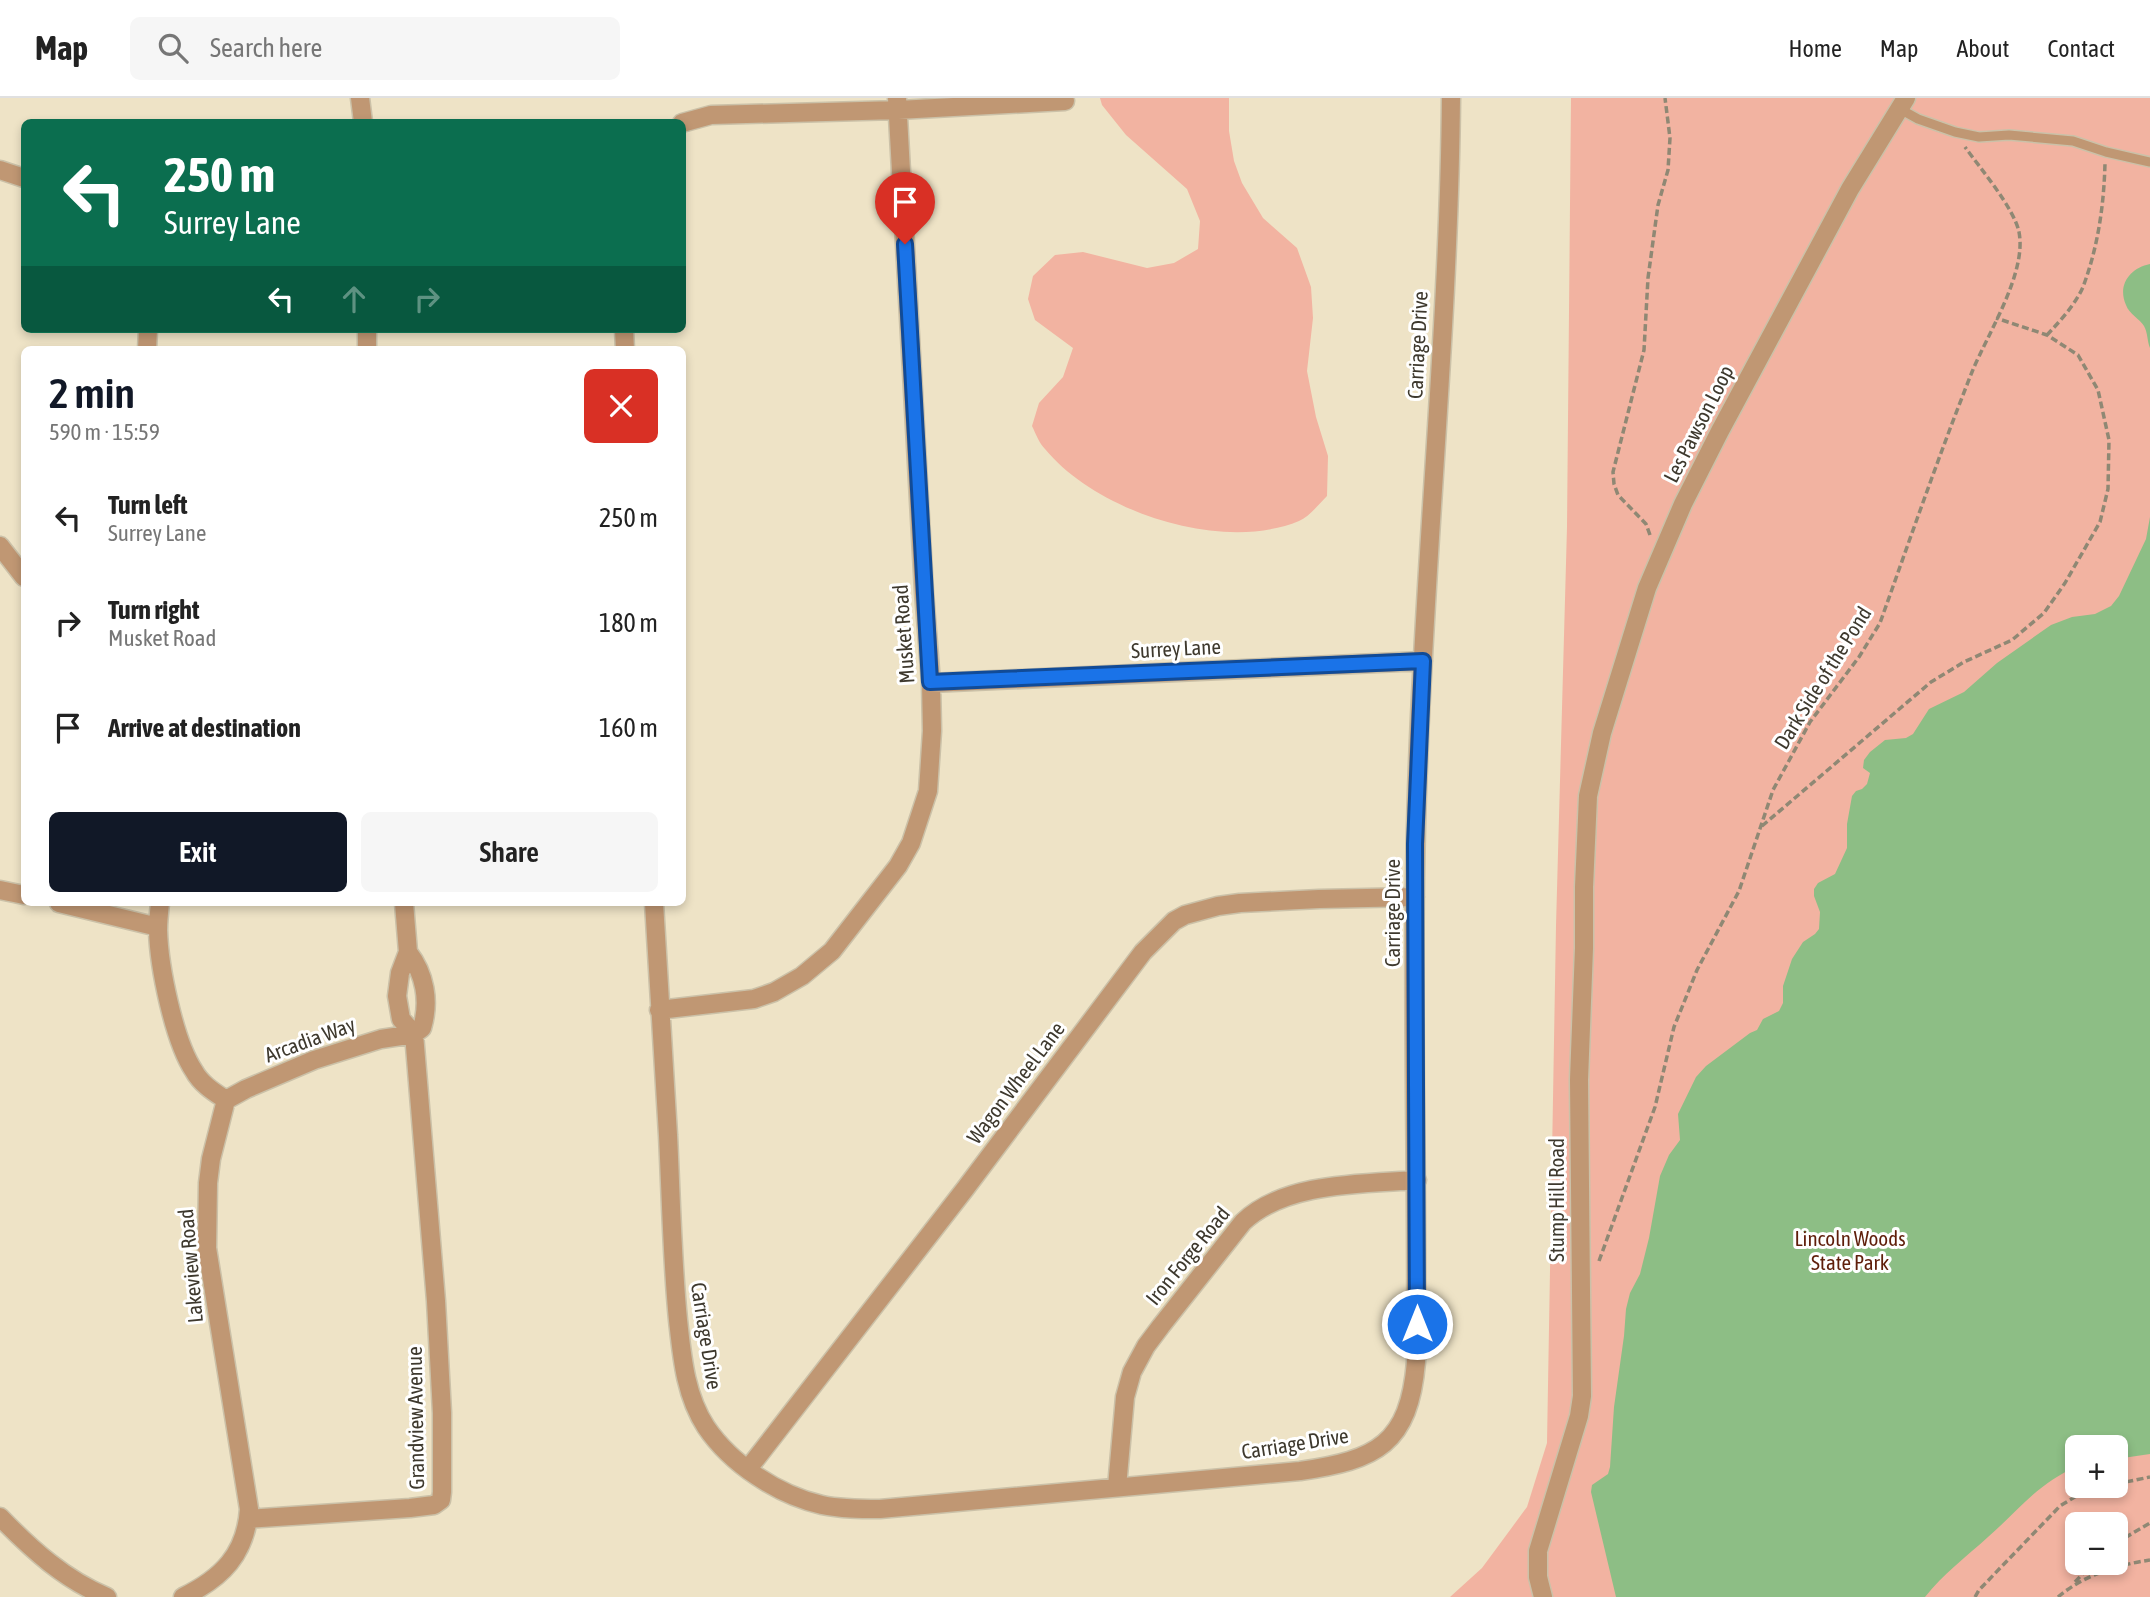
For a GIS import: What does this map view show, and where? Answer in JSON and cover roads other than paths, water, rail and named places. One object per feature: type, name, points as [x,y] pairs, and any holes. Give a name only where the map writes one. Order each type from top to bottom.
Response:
[{"type":"street","points":[[360,98],[363,119]]},
{"type":"street","name":"Carriage Drive","points":[[654,906],[675,1288],[685,1374],[705,1425],[723,1449],[748,1469],[780,1490],[803,1499],[845,1508],[880,1509],[1322,1468],[1365,1456],[1384,1444],[1396,1431],[1408,1409],[1414,1389],[1416,1362],[1416,816],[1450,179],[1451,98]]},
{"type":"street","points":[[686,122],[711,115],[898,104],[1065,101]]},
{"type":"street","name":"Les Pawson Loop","points":[[1588,796],[1617,680],[1647,588],[1683,504],[1850,188],[1903,103]]},
{"type":"street","name":"Musket Road","points":[[659,1010],[733,1003],[764,995],[802,976],[832,951],[890,877],[911,842],[928,791],[932,731],[930,682],[898,104]]},
{"type":"street","points":[[0,170],[21,177]]},
{"type":"street","points":[[0,546],[21,573]]},
{"type":"street","name":"Surrey Lane","points":[[930,682],[1423,661]]},
{"type":"street","name":"Stump Hill Road","points":[[1543,1597],[1538,1577],[1538,1551],[1580,1416],[1582,1396],[1579,1080],[1588,796]]},
{"type":"street","points":[[0,890],[21,894]]},
{"type":"street","name":"Wagon Wheel Lane","points":[[748,1469],[965,1189],[1143,952],[1174,920],[1196,912],[1240,903],[1415,897]]},
{"type":"street","points":[[71,906],[158,927]]},
{"type":"street","points":[[160,906],[159,950],[184,1053],[203,1083],[226,1100]]},
{"type":"street","name":"Grandview Avenue","points":[[248,1518],[410,1508],[434,1505],[441,1500],[442,1413],[436,1301],[414,1034],[401,1019],[397,996],[400,973],[408,951],[404,906]]},
{"type":"street","name":"Grandview Avenue","points":[[408,951],[422,974],[426,1000],[422,1028],[414,1034]]},
{"type":"street","name":"Arcadia Way","points":[[226,1100],[314,1059],[381,1039],[414,1034]]},
{"type":"street","name":"Lakeview Road","points":[[226,1100],[211,1159],[207,1248],[249,1509],[248,1518]]},
{"type":"street","name":"Iron Forge Road","points":[[1117,1487],[1125,1397],[1132,1372],[1146,1346],[1242,1222],[1263,1207],[1303,1192],[1344,1185],[1417,1180]]},
{"type":"street","points":[[0,1517],[68,1577],[107,1597]]},
{"type":"street","points":[[183,1597],[214,1579],[230,1561],[241,1547],[248,1527],[248,1518]]},
{"type":"lane","points":[[1903,103],[1918,119],[1955,132],[1979,137],[2009,135],[2073,141],[2150,162]]},
{"type":"park label","name":"Lincoln Woods State Park","points":[[1850,1251]]}]
